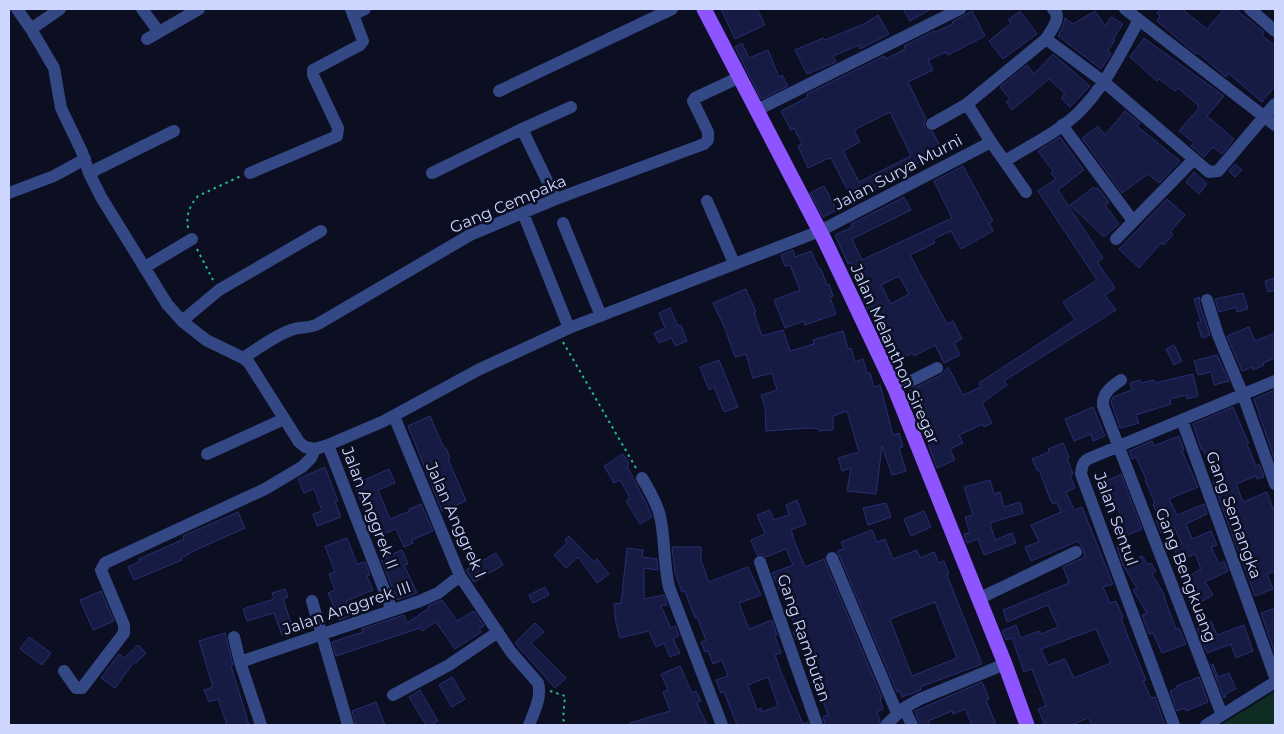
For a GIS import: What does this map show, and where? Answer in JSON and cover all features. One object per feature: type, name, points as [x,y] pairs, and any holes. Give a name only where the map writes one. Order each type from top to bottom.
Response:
[{"type":"main road","name":"Jalan Melanthon Siregar","points":[[704,9],[820,231],[895,389],[1005,664],[1027,725]]},
{"type":"street","points":[[17,9],[54,68],[61,108],[101,197],[167,304],[182,321],[206,340],[244,358],[256,372],[299,442],[305,447],[315,449],[311,458],[302,467],[265,489],[105,563],[101,570],[124,625],[124,633],[82,688],[76,688],[64,671]]},
{"type":"street","points":[[31,29],[60,9]]},
{"type":"street","points":[[142,9],[159,32]]},
{"type":"street","points":[[147,39],[199,9]]},
{"type":"street","points":[[499,91],[672,9]]},
{"type":"street","points":[[757,110],[960,9]]},
{"type":"street","points":[[932,124],[967,104],[1046,39],[1058,16],[1053,9]]},
{"type":"street","points":[[1125,9],[1265,116],[1275,126]]},
{"type":"street","points":[[1250,9],[1275,31]]},
{"type":"street","points":[[250,172],[336,136],[338,128],[313,74],[313,70],[360,45],[363,41],[356,11]]},
{"type":"street","points":[[1005,161],[1078,113],[1104,82],[1139,20]]},
{"type":"street","points":[[1046,39],[1104,82],[1209,172],[1218,171],[1275,104]]},
{"type":"street","name":"Gang Cempaka","points":[[244,358],[290,330],[307,328],[318,324],[470,235],[556,199],[704,144],[708,140],[708,132],[693,102],[695,98],[740,77]]},
{"type":"street","points":[[967,104],[1026,192]]},
{"type":"street","points":[[432,173],[522,128],[571,107]]},
{"type":"street","points":[[1062,125],[1134,221]]},
{"type":"street","points":[[522,128],[556,199]]},
{"type":"street","points":[[89,173],[174,131]]},
{"type":"street","name":"Jalan Surya Murni","points":[[315,449],[394,416],[478,370],[563,330],[820,231],[991,142]]},
{"type":"street","points":[[9,193],[54,176],[85,159]]},
{"type":"street","points":[[1116,239],[1194,159]]},
{"type":"street","points":[[707,201],[734,263]]},
{"type":"street","points":[[523,213],[563,330]]},
{"type":"street","points":[[563,223],[601,316]]},
{"type":"street","points":[[182,321],[219,290],[321,231]]},
{"type":"street","points":[[145,267],[192,239]]},
{"type":"street","points":[[1207,300],[1218,335],[1243,395],[1275,484]]},
{"type":"street","points":[[895,389],[937,368]]},
{"type":"street","name":"Gang Bengkuang","points":[[1121,380],[1110,389],[1103,399],[1106,416],[1222,715]]},
{"type":"street","name":"Jalan Sentul","points":[[1174,725],[1081,474],[1083,462],[1275,381]]},
{"type":"street","name":"Jalan Anggrek I","points":[[394,416],[460,576],[511,652],[534,676],[540,689]]},
{"type":"street","points":[[207,454],[284,419]]},
{"type":"street","name":"Gang Semangka","points":[[1182,420],[1275,677]]},
{"type":"street","name":"Jalan Anggrek II","points":[[328,445],[392,610]]},
{"type":"street","points":[[642,478],[651,494],[662,522],[669,587],[722,725]]},
{"type":"street","points":[[978,599],[1076,552]]},
{"type":"street","points":[[832,558],[900,711],[912,725]]},
{"type":"street","name":"Gang Rambutan","points":[[760,562],[817,725]]},
{"type":"street","name":"Jalan Anggrek III","points":[[240,662],[438,593],[460,576]]},
{"type":"street","points":[[312,601],[348,725]]},
{"type":"street","points":[[393,695],[449,664],[498,632]]},
{"type":"street","points":[[234,638],[261,725]]},
{"type":"street","points":[[886,725],[900,711],[920,699],[1005,664]]},
{"type":"street","points":[[1206,725],[1275,682]]},
{"type":"street","points":[[529,725],[540,689]]},
{"type":"path","points":[[219,290],[192,239],[187,219],[193,202],[198,196],[250,172]]},
{"type":"path","points":[[563,330],[642,478]]},
{"type":"path","points":[[540,689],[565,696],[563,719],[566,725]]},
{"type":"green space","points":[[1275,691],[1275,725],[1221,725]]},
{"type":"building","points":[[721,9],[757,9],[765,25],[735,39]]},
{"type":"building","points":[[903,9],[931,9],[910,21]]},
{"type":"building","points":[[1161,9],[1182,9],[1207,29],[1224,9],[1235,9],[1264,32],[1262,35],[1275,46],[1275,86],[1262,102],[1228,73],[1226,77],[1197,52],[1196,54],[1157,21],[1160,16],[1157,13]]},
{"type":"building","points":[[972,11],[985,36],[948,55],[946,52],[928,60],[933,70],[908,82],[926,119],[924,123],[925,128],[933,132],[942,151],[912,166],[914,170],[852,199],[831,158],[808,168],[798,146],[802,144],[794,128],[791,130],[781,111],[808,97],[807,94],[884,56],[886,59],[905,49],[904,46],[953,24],[952,22]],"holes":[[[890,112],[911,156],[859,182],[843,151],[860,142],[854,130]]]},
{"type":"building","points":[[1020,11],[1037,34],[1003,59],[989,41],[1011,23],[1008,20]]},
{"type":"building","points":[[1095,11],[1105,26],[1111,17],[1123,24],[1108,51],[1111,54],[1101,69],[1058,36],[1065,18],[1073,24]]},
{"type":"building","points":[[878,15],[889,34],[860,49],[859,45],[833,56],[836,62],[807,74],[795,50],[866,23]]},
{"type":"building","points":[[1144,38],[1224,96],[1207,116],[1234,139],[1222,154],[1213,147],[1204,157],[1191,146],[1194,143],[1179,131],[1199,108],[1198,105],[1178,88],[1175,91],[1159,79],[1157,81],[1130,57]]},
{"type":"building","points":[[742,43],[749,58],[768,50],[779,77],[782,75],[788,86],[761,99],[735,47]]},
{"type":"building","points":[[1053,54],[1090,86],[1070,107],[1061,98],[1065,94],[1049,79],[1012,110],[1006,102],[1010,99],[1000,87],[1027,65],[1034,74]]},
{"type":"building","points":[[1125,111],[1140,123],[1137,126],[1180,161],[1159,183],[1148,174],[1122,193],[1082,138],[1098,126],[1105,135]]},
{"type":"building","points":[[1060,137],[1084,170],[1058,190],[1103,258],[1097,262],[1115,288],[1105,295],[1116,310],[1004,381],[1007,385],[982,403],[992,423],[984,427],[983,424],[959,435],[963,443],[950,449],[955,460],[937,468],[918,417],[923,415],[909,391],[941,375],[948,367],[963,395],[981,387],[979,383],[1075,320],[1063,302],[1097,280],[1038,191],[1056,179],[1051,173],[1053,171],[1038,151]]},
{"type":"building","points":[[1235,164],[1242,170],[1235,177],[1229,171]]},
{"type":"building","points":[[963,166],[993,221],[989,223],[993,231],[961,249],[951,231],[933,239],[935,243],[910,255],[947,324],[953,321],[962,339],[954,343],[960,355],[944,363],[935,345],[914,356],[912,353],[893,363],[881,337],[889,333],[877,311],[870,315],[862,298],[870,295],[861,278],[858,280],[850,263],[848,264],[835,235],[852,227],[851,224],[904,197],[911,210],[852,239],[862,260],[952,218],[934,181]],"holes":[[[899,276],[909,294],[891,304],[881,285]]]},
{"type":"building","points":[[1194,172],[1207,184],[1199,194],[1186,182]]},
{"type":"building","points":[[824,186],[837,210],[823,217],[810,193]]},
{"type":"building","points":[[1094,187],[1098,188],[1109,202],[1105,205],[1119,224],[1104,237],[1070,205]]},
{"type":"building","points":[[1167,199],[1185,215],[1170,232],[1173,234],[1164,245],[1161,243],[1139,268],[1119,249]]},
{"type":"building","points":[[793,250],[795,257],[811,251],[827,285],[829,284],[833,296],[830,297],[836,314],[805,325],[804,321],[785,328],[774,300],[800,290],[790,265],[785,266],[781,255]]},
{"type":"building","points":[[1275,278],[1275,290],[1268,292],[1265,281]]},
{"type":"building","points":[[746,289],[756,312],[754,313],[762,336],[783,330],[790,351],[814,344],[813,340],[843,331],[848,349],[851,348],[855,362],[863,359],[874,387],[880,385],[893,435],[899,433],[903,447],[899,448],[906,471],[892,475],[882,446],[876,494],[847,491],[851,468],[842,471],[838,458],[859,452],[847,411],[833,416],[833,430],[819,431],[819,429],[809,428],[766,431],[765,408],[761,395],[777,390],[772,373],[753,378],[746,354],[735,357],[724,326],[713,303]]},
{"type":"building","points":[[1243,293],[1248,309],[1237,312],[1236,307],[1219,312],[1215,299]]},
{"type":"building","points":[[1200,297],[1199,302],[1210,335],[1202,338],[1197,323],[1201,322],[1194,299]]},
{"type":"building","points":[[670,308],[678,326],[681,325],[687,341],[675,346],[672,338],[659,343],[654,333],[665,328],[659,313]]},
{"type":"building","points":[[1249,327],[1255,341],[1275,333],[1275,358],[1253,370],[1252,367],[1242,371],[1227,336]]},
{"type":"building","points":[[1174,345],[1182,361],[1174,365],[1166,349]]},
{"type":"building","points":[[1217,355],[1229,381],[1214,385],[1211,372],[1198,375],[1194,361]]},
{"type":"building","points":[[719,360],[738,407],[724,412],[714,387],[709,390],[700,367]]},
{"type":"building","points":[[1193,374],[1198,396],[1187,399],[1186,395],[1170,399],[1171,404],[1136,415],[1139,423],[1120,428],[1111,402],[1113,397],[1132,390],[1130,383],[1140,380],[1141,383],[1154,380],[1155,383]]},
{"type":"building","points":[[1275,390],[1275,461],[1254,399]]},
{"type":"building","points":[[1093,407],[1105,436],[1093,441],[1091,434],[1074,441],[1065,419]]},
{"type":"building","points":[[1233,407],[1249,443],[1247,444],[1256,466],[1259,464],[1264,477],[1257,479],[1256,476],[1236,484],[1243,502],[1267,492],[1275,514],[1275,571],[1267,574],[1273,589],[1255,596],[1213,482],[1219,480],[1212,462],[1209,464],[1203,449],[1201,449],[1193,424]]},
{"type":"building","points":[[430,416],[444,448],[446,448],[450,458],[448,459],[466,501],[442,511],[408,426]]},
{"type":"building","points":[[1179,436],[1184,450],[1182,451],[1198,487],[1169,499],[1177,515],[1204,504],[1207,514],[1186,524],[1192,539],[1211,531],[1217,545],[1211,547],[1219,564],[1224,561],[1228,571],[1205,582],[1213,595],[1192,607],[1186,596],[1192,593],[1184,579],[1201,569],[1195,554],[1179,561],[1174,547],[1182,544],[1174,527],[1161,533],[1156,520],[1159,519],[1153,504],[1155,503],[1146,479],[1136,457],[1132,459],[1129,451],[1152,441],[1154,446]]},
{"type":"building","points":[[1063,443],[1069,457],[1067,458],[1073,474],[1070,475],[1075,488],[1066,492],[1074,510],[1082,507],[1113,584],[1103,587],[1110,603],[1116,601],[1123,617],[1121,618],[1128,637],[1146,680],[1143,681],[1151,698],[1155,697],[1165,725],[1092,725],[1088,718],[1071,725],[1045,725],[1038,709],[1046,706],[1032,669],[1024,672],[1012,638],[1006,640],[1002,631],[1016,625],[1021,638],[1039,631],[1041,634],[1058,627],[1048,605],[1007,622],[1003,610],[1069,583],[1063,567],[1085,557],[1078,541],[1031,561],[1025,547],[1039,542],[1031,525],[1061,512],[1057,503],[1053,504],[1050,499],[1039,470],[1037,470],[1032,459],[1049,452],[1048,449]],"holes":[[[1096,629],[1111,663],[1074,678],[1065,659],[1048,665],[1041,649]]]},
{"type":"building","points":[[623,454],[652,517],[640,524],[626,501],[630,498],[620,480],[614,483],[604,466]]},
{"type":"building","points":[[325,467],[338,501],[335,502],[341,517],[317,526],[313,514],[322,511],[314,489],[304,493],[298,479]]},
{"type":"building","points":[[389,469],[395,483],[378,490],[390,519],[410,511],[409,509],[421,504],[433,531],[412,540],[413,543],[404,547],[396,529],[374,538],[365,517],[368,516],[353,485]]},
{"type":"building","points":[[1121,474],[1142,529],[1121,538],[1114,523],[1122,519],[1106,481]]},
{"type":"building","points":[[990,480],[994,494],[1000,492],[1004,507],[1020,502],[1023,513],[990,523],[995,540],[1012,533],[1016,543],[984,555],[978,539],[967,543],[964,534],[970,533],[965,517],[973,515],[964,487]]},
{"type":"building","points":[[797,500],[806,524],[791,530],[792,535],[805,567],[824,559],[882,698],[880,699],[883,709],[877,712],[880,720],[878,725],[825,725],[823,717],[828,715],[816,682],[818,681],[793,632],[796,630],[789,610],[772,573],[793,565],[786,549],[766,557],[762,554],[757,555],[751,540],[765,534],[757,515],[770,510],[774,520],[789,515],[786,505]]},
{"type":"building","points":[[886,503],[891,517],[868,525],[863,508]]},
{"type":"building","points":[[924,511],[931,527],[911,536],[904,519]]},
{"type":"building","points":[[238,512],[245,528],[189,553],[181,558],[182,560],[134,580],[128,567],[140,561],[139,559],[184,539],[183,536]]},
{"type":"building","points":[[872,530],[877,542],[885,539],[893,559],[917,550],[920,558],[934,552],[939,563],[944,561],[949,574],[947,575],[982,664],[920,687],[921,690],[902,697],[900,691],[897,692],[837,551],[844,549],[841,542]],"holes":[[[935,602],[957,658],[912,676],[890,619]]]},
{"type":"building","points":[[569,536],[594,562],[597,559],[609,574],[597,583],[578,557],[566,568],[554,555],[567,543],[565,540]]},
{"type":"building","points":[[347,538],[357,564],[365,562],[370,575],[367,576],[373,590],[346,601],[352,615],[339,620],[328,593],[335,590],[329,574],[335,572],[325,546]]},
{"type":"building","points":[[1123,544],[1131,563],[1142,556],[1148,565],[1151,563],[1156,571],[1152,574],[1165,596],[1176,629],[1179,628],[1186,644],[1162,653],[1153,633],[1149,634],[1142,615],[1147,613],[1133,590],[1137,588],[1123,565],[1117,547]]},
{"type":"building","points":[[672,547],[701,547],[701,561],[709,582],[748,567],[761,595],[739,603],[749,629],[772,620],[781,653],[775,655],[803,724],[808,722],[808,725],[737,725],[724,692],[721,693],[716,680],[728,676],[722,660],[713,664],[708,651],[705,652],[701,642],[706,640],[685,591],[682,592],[675,573]],"holes":[[[768,677],[778,706],[762,712],[761,708],[757,710],[748,685]]]},
{"type":"building","points":[[627,548],[643,550],[642,557],[657,559],[658,570],[644,568],[644,599],[664,595],[667,605],[661,606],[671,628],[675,626],[679,636],[673,639],[680,653],[670,657],[664,643],[656,647],[649,631],[620,638],[614,604],[621,603]]},
{"type":"building","points":[[402,550],[408,564],[404,565],[417,593],[397,600],[381,559]]},
{"type":"building","points":[[496,553],[503,565],[474,582],[466,570]]},
{"type":"building","points":[[545,587],[549,595],[533,603],[529,595]]},
{"type":"building","points":[[285,589],[288,597],[283,599],[294,632],[282,635],[274,613],[247,621],[243,609],[274,599],[272,593]]},
{"type":"building","points":[[101,591],[114,621],[93,630],[80,600]]},
{"type":"building","points":[[442,600],[457,621],[474,611],[484,626],[479,629],[481,632],[455,649],[436,622],[422,631],[420,628],[336,656],[332,642],[363,632],[362,629],[404,615],[407,623],[429,608],[428,606]]},
{"type":"building","points":[[1275,608],[1275,654],[1261,613]]},
{"type":"building","points":[[1211,621],[1217,635],[1244,625],[1253,651],[1236,658],[1231,644],[1207,653],[1197,627]]},
{"type":"building","points":[[535,623],[544,632],[531,643],[566,678],[555,688],[515,643]]},
{"type":"building","points":[[225,633],[233,665],[231,666],[249,725],[227,725],[218,699],[209,702],[204,690],[213,687],[199,641]]},
{"type":"building","points":[[29,637],[51,653],[42,665],[20,649]]},
{"type":"building","points":[[138,645],[146,653],[136,663],[134,662],[115,688],[101,678],[119,654],[124,658]]},
{"type":"building","points":[[1213,664],[1218,677],[1229,673],[1236,689],[1225,694],[1226,697],[1224,698],[1211,665]]},
{"type":"building","points":[[680,666],[692,693],[696,691],[701,701],[697,703],[707,725],[630,725],[630,723],[670,711],[663,692],[668,690],[661,674]]},
{"type":"building","points":[[452,677],[465,699],[452,707],[439,685]]},
{"type":"building","points":[[1199,677],[1208,702],[1186,711],[1185,708],[1177,711],[1170,691],[1177,688],[1176,686]]},
{"type":"building","points":[[982,682],[989,699],[986,700],[996,725],[972,725],[965,709],[953,714],[952,711],[928,721],[930,725],[920,725],[915,711]]},
{"type":"building","points":[[420,690],[438,721],[431,725],[426,725],[409,697]]},
{"type":"building","points":[[376,702],[385,725],[356,725],[352,711]]}]
